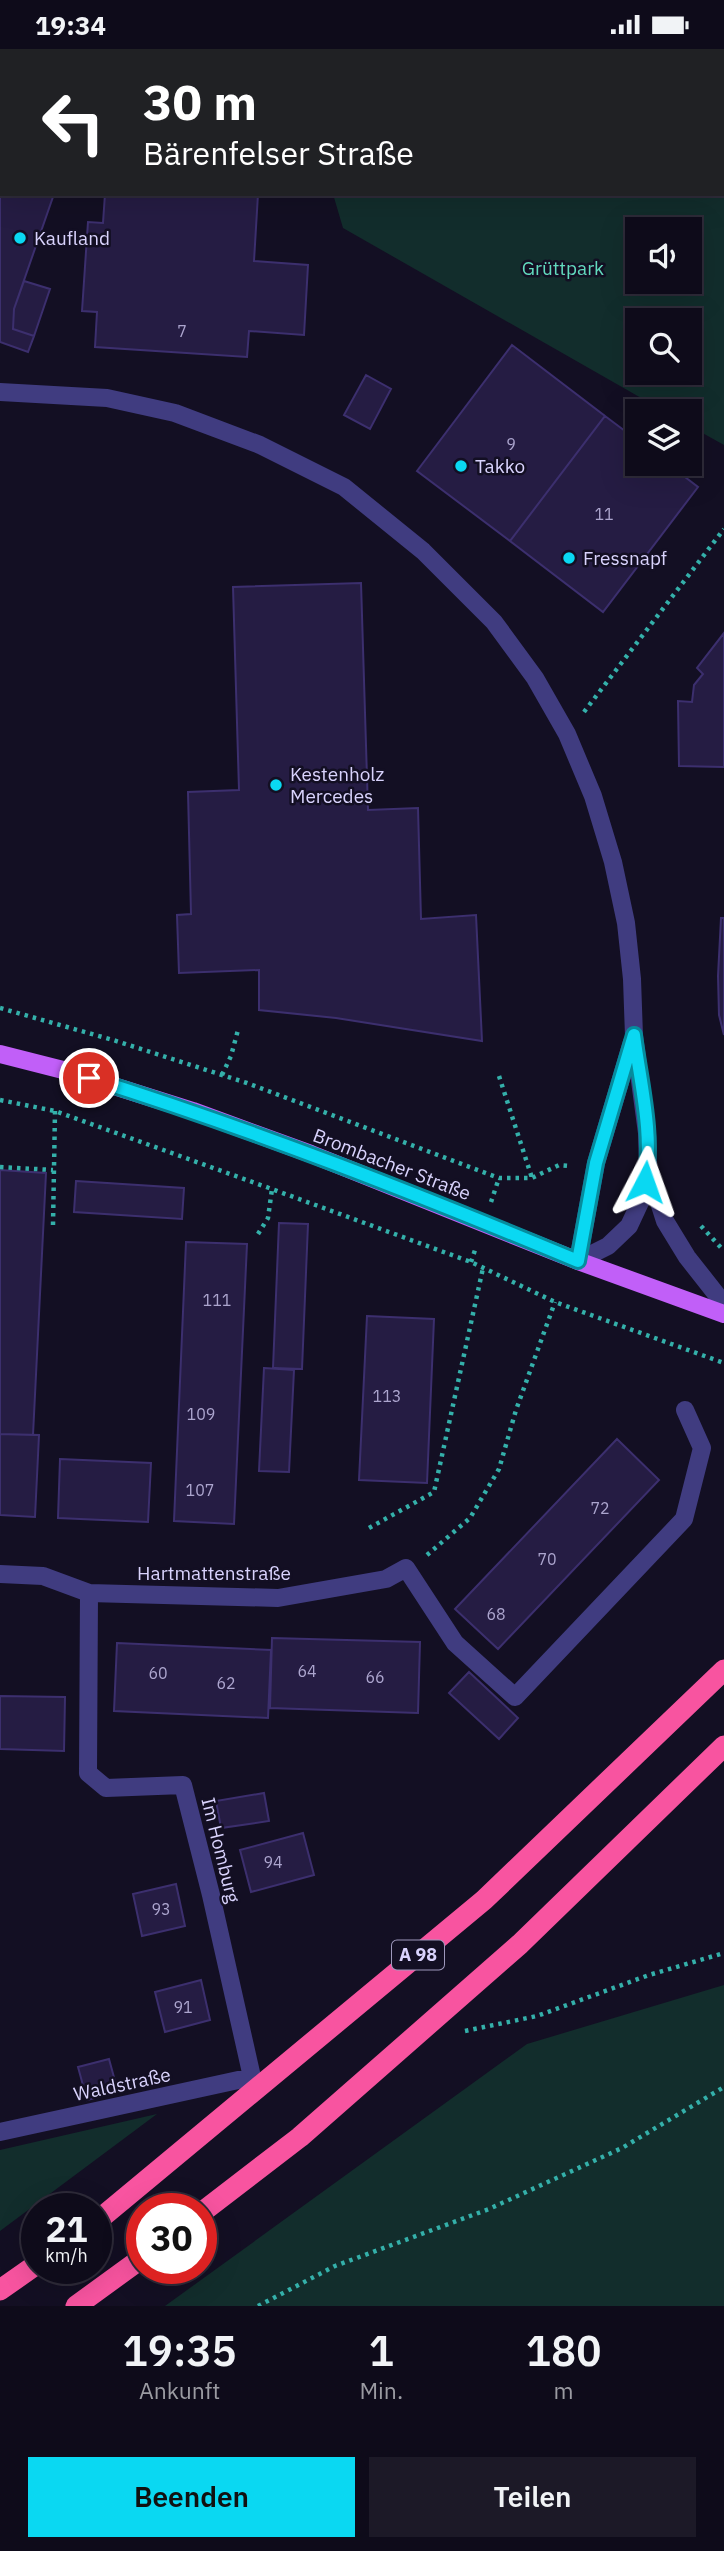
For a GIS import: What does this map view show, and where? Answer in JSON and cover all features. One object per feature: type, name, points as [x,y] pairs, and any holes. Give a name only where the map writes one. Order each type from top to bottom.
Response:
[{"type":"highway","name":"A 98","points":[[112,2209],[484,1900],[724,1671]]},
{"type":"highway","points":[[217,2201],[300,2137],[520,1944],[724,1746]]},
{"type":"highway","points":[[76,2306],[126,2270]]},
{"type":"highway","points":[[0,2290],[21,2275]]},
{"type":"main road","name":"Brombacher Straße","points":[[0,1054],[63,1070],[193,1111],[311,1154],[578,1261],[724,1314]]},
{"type":"street","points":[[0,392],[107,398],[176,413],[260,445],[344,487],[423,551],[494,622],[535,678],[567,734],[593,796],[617,881],[627,934],[634,1035],[647,1133],[648,1167],[643,1196],[629,1226],[608,1246],[578,1261]]},
{"type":"street","points":[[578,1261],[594,1178],[634,1035]]},
{"type":"street","points":[[648,1167],[665,1221],[687,1257],[724,1304]]},
{"type":"street","points":[[406,1568],[455,1643],[515,1697],[684,1518],[702,1448],[685,1410]]},
{"type":"street","name":"Hartmattenstraße","points":[[0,1574],[43,1576],[89,1593],[278,1598],[386,1579],[406,1568]]},
{"type":"street","name":"Im Homburg","points":[[89,1593],[88,1773],[106,1788],[183,1785],[252,2077]]},
{"type":"street","name":"Waldstraße","points":[[0,2132],[252,2077]]},
{"type":"path","points":[[567,734],[724,529]]},
{"type":"path","points":[[0,1008],[113,1039],[222,1075],[499,1178],[531,1178],[567,1164],[594,1178]]},
{"type":"path","points":[[222,1075],[231,1056],[238,1030]]},
{"type":"path","points":[[499,1076],[531,1178]]},
{"type":"path","points":[[0,1100],[55,1111],[272,1189],[471,1262],[555,1302],[724,1363]]},
{"type":"path","points":[[53,1225],[55,1111]]},
{"type":"path","points":[[0,1167],[53,1170]]},
{"type":"path","points":[[258,1234],[268,1218],[272,1189]]},
{"type":"path","points":[[369,1528],[433,1492],[483,1268]]},
{"type":"path","points":[[406,1568],[433,1551],[470,1518],[499,1469],[516,1411],[555,1302]]},
{"type":"path","points":[[460,2032],[537,2016],[649,1975],[724,1953]]},
{"type":"path","points":[[258,2306],[335,2266],[489,2210],[622,2148],[724,2087]]},
{"type":"green space","name":"Grüttpark","points":[[334,196],[724,196],[724,445],[702,433],[702,399],[643,399],[343,228]]},
{"type":"green space","points":[[724,1985],[724,2306],[165,2306],[195,2284],[217,2284],[217,2268],[527,2044]]},
{"type":"green space","points":[[157,2114],[51,2193],[21,2193],[21,2215],[0,2231],[0,2150]]},
{"type":"building","name":"Kaufland","points":[[0,196],[53,196],[14,309],[13,329],[34,336],[28,352],[0,342]]},
{"type":"building","points":[[105,196],[258,196],[254,261],[308,265],[304,335],[249,331],[247,357],[95,347],[97,312],[82,311],[88,222],[103,223]]},
{"type":"building","points":[[24,281],[50,289],[34,336],[13,329],[14,309]]},
{"type":"building","points":[[512,345],[605,416],[510,541],[417,471]]},
{"type":"building","points":[[366,375],[391,389],[370,429],[344,415]]},
{"type":"building","points":[[605,416],[625,431],[625,476],[684,476],[698,487],[603,612],[510,541]]},
{"type":"building","points":[[361,583],[368,810],[418,808],[421,919],[476,915],[482,1041],[336,1018],[259,1010],[259,970],[179,973],[177,915],[191,914],[188,792],[239,790],[233,587]]},
{"type":"building","points":[[724,633],[724,767],[679,766],[678,701],[692,702],[694,685],[703,674],[697,668]]},
{"type":"building","points":[[721,918],[724,918],[724,1035],[719,1015],[718,976]]},
{"type":"building","points":[[0,1170],[46,1173],[33,1435],[0,1434]]},
{"type":"building","points":[[76,1181],[184,1188],[182,1219],[74,1212]]},
{"type":"building","points":[[279,1223],[308,1224],[302,1369],[273,1368]]},
{"type":"building","points":[[186,1242],[247,1244],[234,1524],[174,1521]]},
{"type":"building","points":[[367,1316],[434,1319],[427,1483],[359,1480]]},
{"type":"building","points":[[264,1368],[294,1370],[289,1472],[259,1471]]},
{"type":"building","points":[[0,1434],[39,1435],[35,1517],[0,1515]]},
{"type":"building","points":[[617,1439],[659,1480],[498,1649],[455,1609]]},
{"type":"building","points":[[60,1459],[151,1463],[148,1522],[58,1518]]},
{"type":"building","points":[[272,1638],[420,1642],[418,1713],[270,1708]]},
{"type":"building","points":[[117,1643],[271,1650],[268,1718],[114,1711]]},
{"type":"building","points":[[469,1672],[518,1718],[499,1739],[449,1693]]},
{"type":"building","points":[[0,1696],[65,1697],[64,1751],[0,1749]]},
{"type":"building","points":[[264,1793],[269,1821],[221,1828],[216,1801]]},
{"type":"building","points":[[303,1833],[314,1875],[251,1892],[240,1850]]},
{"type":"building","points":[[176,1884],[185,1926],[142,1936],[133,1894]]},
{"type":"building","points":[[201,1980],[210,2020],[165,2032],[155,1992]]},
{"type":"building","points":[[109,2059],[118,2092],[87,2100],[78,2067]]},
{"type":"place","name":"Kaufland","points":[[20,238]]},
{"type":"place","name":"Takko","points":[[461,466]]},
{"type":"place","name":"Fressnapf","points":[[569,558]]},
{"type":"place","name":"Kestenholz Mercedes","points":[[276,785]]},
{"type":"route","points":[[89,1078],[193,1111],[311,1154],[578,1261],[596,1163],[634,1035],[647,1133],[648,1167],[645,1182]]}]
